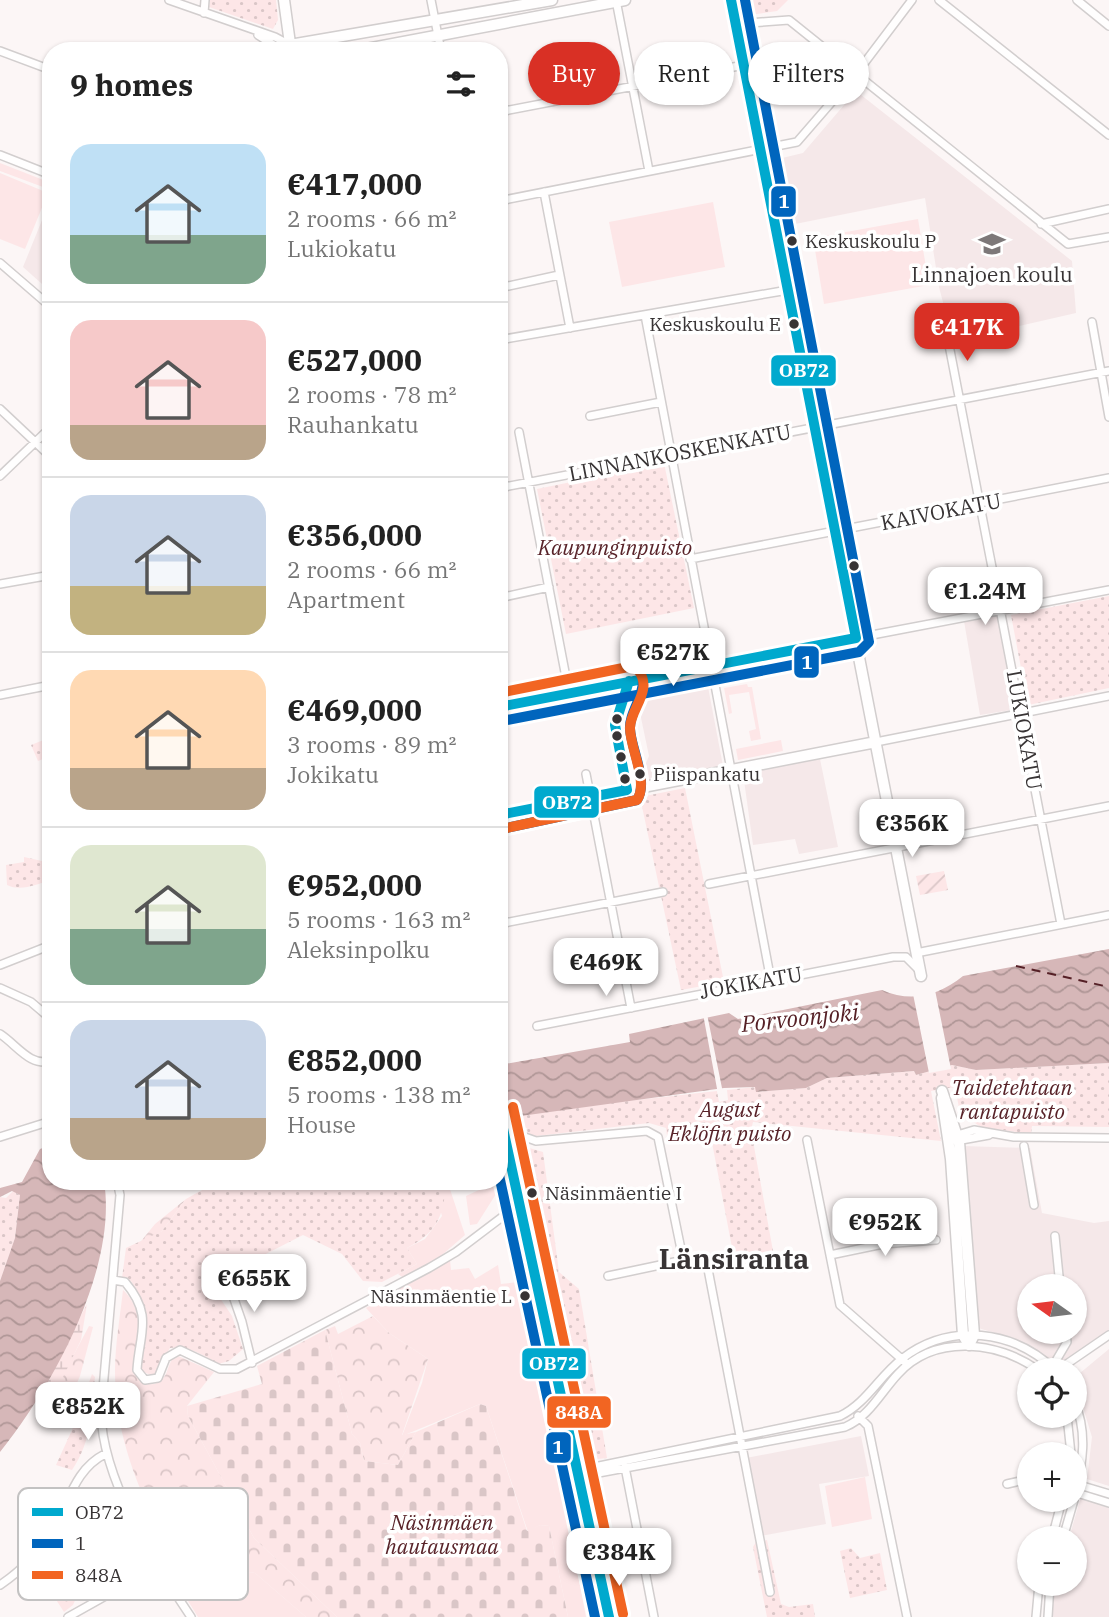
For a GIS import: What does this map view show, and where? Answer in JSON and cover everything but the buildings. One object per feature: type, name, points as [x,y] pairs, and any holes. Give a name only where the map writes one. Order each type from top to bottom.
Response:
[{"type":"main road","points":[[284,0],[287,42]]},
{"type":"main road","points":[[326,42],[552,0]]},
{"type":"main road","points":[[731,0],[920,973]]},
{"type":"main road","points":[[402,42],[619,1]]},
{"type":"main road","points":[[508,705],[856,638]]},
{"type":"main road","points":[[508,813],[876,742]]},
{"type":"main road","points":[[955,1139],[969,1345]]},
{"type":"main road","points":[[508,1155],[518,1205],[519,1234],[609,1617]]},
{"type":"main road","points":[[577,1474],[598,1617]]},
{"type":"street","points":[[169,0],[275,37],[280,42]]},
{"type":"street","points":[[204,13],[205,0]]},
{"type":"street","points":[[431,0],[440,42]]},
{"type":"street","points":[[869,57],[912,0]]},
{"type":"street","points":[[939,0],[1109,135]]},
{"type":"street","points":[[1077,0],[1109,26]]},
{"type":"street","points":[[619,1],[649,171]]},
{"type":"street","points":[[737,27],[749,23],[789,20],[816,42]]},
{"type":"street","points":[[0,51],[42,67]]},
{"type":"street","points":[[508,110],[744,65]]},
{"type":"street","points":[[869,85],[1068,244],[1109,237]]},
{"type":"street","points":[[508,199],[797,142],[829,105]]},
{"type":"street","points":[[0,155],[42,171]]},
{"type":"street","points":[[544,192],[570,328]]},
{"type":"street","points":[[1041,224],[1109,209]]},
{"type":"street","points":[[0,263],[42,299]]},
{"type":"street","points":[[508,286],[559,275]]},
{"type":"street","points":[[508,338],[788,290]]},
{"type":"street","points":[[645,315],[771,981]]},
{"type":"street","points":[[1092,322],[1105,372],[1109,416]]},
{"type":"street","name":"LUKIOKATU","points":[[948,330],[1061,924]]},
{"type":"street","name":"LINNANKOSKENKATU","points":[[508,486],[1105,372]]},
{"type":"street","points":[[590,416],[661,402]]},
{"type":"street","points":[[0,409],[42,449]]},
{"type":"street","points":[[519,432],[569,693]]},
{"type":"street","points":[[0,476],[42,435]]},
{"type":"street","name":"KAIVOKATU","points":[[691,559],[1109,478]]},
{"type":"street","points":[[0,584],[42,577]]},
{"type":"street","points":[[508,596],[549,587]]},
{"type":"street","points":[[856,638],[1109,590]]},
{"type":"street","points":[[0,695],[42,687]]},
{"type":"street","points":[[876,742],[1109,696]]},
{"type":"street","points":[[586,774],[631,1008]]},
{"type":"street","points":[[709,884],[1109,806]]},
{"type":"street","points":[[508,922],[663,892]]},
{"type":"street","points":[[916,953],[1109,915]]},
{"type":"street","points":[[0,965],[42,949]]},
{"type":"street","name":"JOKIKATU","points":[[537,1026],[893,957],[906,957],[920,973]]},
{"type":"street","points":[[0,988],[31,1002],[42,1011]]},
{"type":"street","points":[[0,1034],[18,1046],[30,1060],[42,1062]]},
{"type":"street","points":[[0,1137],[42,1124]]},
{"type":"street","points":[[520,1129],[522,1136],[536,1142],[654,1132],[659,1137],[684,1261]]},
{"type":"street","points":[[955,1139],[989,1135],[1109,1138]]},
{"type":"street","points":[[807,1140],[840,1305],[905,1362]]},
{"type":"street","points":[[1024,1146],[1034,1205]]},
{"type":"street","points":[[119,1190],[101,1412],[105,1454],[121,1488]]},
{"type":"street","points":[[113,1280],[125,1282],[140,1310],[145,1326],[137,1370],[145,1380],[158,1378],[166,1358],[180,1350],[220,1369],[237,1369],[456,1252],[518,1205]]},
{"type":"street","points":[[1055,1236],[1059,1274]]},
{"type":"street","points":[[831,1255],[883,1244],[936,1240]]},
{"type":"street","points":[[608,1276],[697,1258],[707,1264],[770,1592]]},
{"type":"street","points":[[225,1273],[242,1322],[251,1363]]},
{"type":"street","points":[[577,1474],[623,1460],[818,1422],[854,1409],[923,1346],[969,1335],[1014,1342],[1042,1358]]},
{"type":"street","points":[[1074,1358],[1109,1335]]},
{"type":"street","points":[[577,1474],[626,1470],[843,1428],[860,1418],[905,1362],[936,1350],[969,1345],[1006,1353],[1017,1359]]},
{"type":"street","points":[[854,1409],[868,1426],[907,1617]]},
{"type":"street","points":[[74,1488],[90,1462],[105,1454]]},
{"type":"street","points":[[623,1460],[654,1617]]},
{"type":"street","points":[[1007,1484],[1017,1482]]},
{"type":"street","points":[[1087,1493],[1109,1494]]},
{"type":"street","points":[[1087,1496],[1109,1503]]},
{"type":"street","points":[[0,1585],[18,1569]]},
{"type":"street","points":[[1036,1617],[1038,1596]]},
{"type":"street","points":[[1048,1617],[1049,1596]]},
{"type":"street","points":[[68,1617],[97,1600]]},
{"type":"street","points":[[180,1600],[191,1617]]},
{"type":"shaded area","points":[[869,101],[1072,261],[1076,313],[953,341],[939,287],[925,198],[790,225],[778,159],[803,153],[844,105],[869,105]]},
{"type":"shaded area","points":[[42,220],[42,284],[23,267]]},
{"type":"shaded area","points":[[997,615],[1017,709],[980,715],[964,621]]},
{"type":"shaded area","points":[[705,671],[723,766],[641,782],[640,777],[649,756],[636,694],[640,684]]},
{"type":"shaded area","points":[[820,759],[838,847],[799,854],[795,839],[753,845],[743,773]]},
{"type":"shaded area","points":[[963,1146],[1030,1148],[1042,1213],[1094,1223],[1109,1221],[1109,1330],[1071,1358],[1046,1358],[1026,1344],[1087,1344],[1087,1274],[1017,1274],[1016,1339],[978,1328]]},
{"type":"shaded area","points":[[1109,1349],[1109,1486],[1087,1479],[1092,1437],[1087,1421],[1087,1367]]},
{"type":"shaded area","points":[[861,1436],[869,1476],[819,1484],[826,1524],[755,1537],[741,1459]]},
{"type":"shaded area","points":[[1087,1484],[1109,1492],[1109,1617],[1052,1617],[1050,1604],[1052,1596],[1087,1596],[1087,1526],[1072,1526],[1077,1512],[1087,1512]]},
{"type":"green space","points":[[210,0],[276,0],[278,20],[273,29],[209,7]]},
{"type":"green space","points":[[748,0],[788,0],[777,11],[750,15]]},
{"type":"green space","points":[[0,163],[42,179],[42,187],[0,171]]},
{"type":"green space","points":[[0,173],[42,190],[42,208],[25,249],[0,239]]},
{"type":"green space","points":[[713,202],[725,267],[622,287],[609,222]]},
{"type":"green space","points":[[918,219],[929,285],[824,304],[813,238]]},
{"type":"green space","name":"Kaupunginpuisto","points":[[664,463],[694,608],[566,634],[537,489]]},
{"type":"green space","points":[[1109,596],[1109,688],[1028,705],[1011,615]]},
{"type":"green space","points":[[749,666],[750,673],[760,672],[761,676],[722,683],[720,671]]},
{"type":"green space","points":[[747,684],[752,687],[761,739],[751,741],[749,731],[756,729],[749,692],[729,695],[732,713],[729,714],[724,688]]},
{"type":"green space","points":[[781,740],[783,751],[738,760],[736,749]]},
{"type":"green space","points":[[42,741],[42,759],[38,761],[31,745]]},
{"type":"green space","points":[[685,788],[724,982],[681,990],[640,797]]},
{"type":"green space","points":[[24,857],[42,861],[42,883],[23,888],[7,885],[6,865],[24,862]]},
{"type":"green space","points":[[944,871],[948,890],[920,895],[916,876]]},
{"type":"green space","points":[[1109,1063],[1109,1127],[1032,1126],[1031,1134],[981,1127],[960,1113],[955,1087],[931,1091],[941,1141],[753,1122],[751,1130],[773,1251],[734,1258],[710,1132],[667,1136],[666,1128],[649,1123],[528,1137],[527,1128],[512,1125],[511,1117],[538,1111],[717,1091],[719,1102],[728,1100],[727,1090],[756,1087],[757,1092],[806,1088],[827,1078],[914,1071],[916,1075],[952,1065],[976,1070]]},
{"type":"green space","points":[[516,1144],[543,1152],[559,1272],[579,1289],[607,1458],[589,1460],[583,1455]]},
{"type":"green space","points":[[202,1190],[445,1190],[443,1206],[436,1223],[425,1237],[407,1248],[417,1264],[382,1282],[363,1281],[342,1254],[303,1235],[246,1264],[220,1298],[232,1316],[243,1349],[229,1361],[218,1364],[189,1350],[170,1348],[154,1376],[143,1372],[141,1367],[145,1343],[144,1314],[131,1281],[122,1278],[126,1248],[162,1231],[186,1199]]},
{"type":"green space","points":[[435,1190],[450,1190],[465,1235],[435,1261],[405,1279],[398,1274],[417,1264],[407,1248],[425,1239],[442,1216]]},
{"type":"green space","points":[[479,1190],[496,1190],[496,1194],[477,1224],[470,1225],[466,1196]]},
{"type":"green space","points":[[13,1191],[20,1195],[15,1238],[0,1281],[0,1197],[6,1198]]},
{"type":"green space","points":[[186,1199],[162,1231],[138,1245],[155,1224]]},
{"type":"green space","points":[[450,1260],[451,1270],[469,1268],[475,1279],[498,1265],[501,1284],[517,1282],[524,1311],[529,1318],[586,1617],[568,1617],[549,1526],[540,1525],[528,1532],[486,1406],[480,1404],[402,1436],[428,1359],[389,1333],[366,1308]]},
{"type":"green space","points":[[123,1290],[133,1302],[141,1324],[134,1366],[138,1379],[154,1384],[163,1379],[176,1355],[214,1372],[187,1406],[188,1416],[227,1488],[140,1488],[126,1446],[116,1397],[117,1341]]},
{"type":"green space","points":[[87,1304],[81,1340],[50,1404],[46,1407],[35,1402]]},
{"type":"green space","points":[[373,1316],[389,1333],[428,1359],[402,1435],[416,1432],[398,1465],[364,1461],[360,1443],[352,1434],[325,1330],[335,1326],[338,1334]]},
{"type":"green space","points":[[89,1326],[93,1327],[80,1376],[64,1413],[46,1407]]},
{"type":"green space","name":"Näsinmäen hautausmaa","points":[[325,1330],[352,1434],[360,1443],[364,1461],[398,1465],[416,1432],[480,1404],[486,1406],[527,1531],[540,1525],[549,1526],[568,1617],[337,1617],[254,1538],[248,1527],[248,1488],[227,1488],[188,1416],[187,1406],[262,1384],[257,1366]]},
{"type":"green space","points":[[92,1374],[95,1377],[90,1425],[79,1459],[72,1470],[56,1465]]},
{"type":"green space","points":[[865,1477],[872,1519],[832,1527],[825,1486]]},
{"type":"green space","points":[[248,1527],[254,1538],[337,1617],[306,1617],[255,1573],[248,1572]]},
{"type":"green space","points":[[767,1540],[781,1604],[789,1607],[813,1604],[815,1617],[767,1617],[753,1547],[756,1542]]},
{"type":"green space","points":[[851,1548],[860,1558],[880,1553],[887,1590],[850,1598],[840,1551]]},
{"type":"green space","points":[[248,1572],[255,1573],[306,1617],[198,1617],[187,1600],[248,1600]]},
{"type":"green space","points":[[56,1600],[75,1600],[73,1605],[64,1612]]},
{"type":"water","name":"Porvoonjoki","points":[[1109,949],[1109,1063],[976,1070],[952,1065],[916,1075],[914,1071],[827,1078],[806,1088],[756,1092],[755,1087],[724,1088],[508,1118],[508,1063],[630,1042],[629,1034],[729,1013],[738,1019],[882,990],[914,997],[934,993],[963,976]]},
{"type":"water","points":[[42,1148],[42,1190],[105,1190],[106,1215],[101,1251],[77,1324],[41,1394],[0,1452],[0,1281],[15,1238],[20,1195],[12,1191],[0,1197],[0,1188],[22,1182]]},
{"type":"pier","points":[[935,990],[951,1069],[929,1073],[913,994]]},
{"type":"pier","points":[[703,1014],[707,1014],[723,1093],[718,1094]]},
{"type":"ferry route","points":[[1016,966],[1109,987]]},
{"type":"transit line","name":"OB72","points":[[731,0],[856,638]]},
{"type":"transit line","name":"1","points":[[508,720],[859,652],[869,642],[745,0]]},
{"type":"transit line","name":"OB72","points":[[508,705],[856,638]]},
{"type":"transit line","name":"848A","points":[[508,691],[628,667],[638,670],[643,685],[630,728],[641,784],[637,800],[508,828]]},
{"type":"transit line","name":"OB72","points":[[508,813],[627,790],[615,725],[629,681]]},
{"type":"transit line","name":"1","points":[[508,828],[637,800],[641,784],[630,723],[643,681]]},
{"type":"transit line","name":"848A","points":[[513,1107],[623,1614]]},
{"type":"transit line","name":"OB72","points":[[508,1151],[609,1617]]},
{"type":"transit line","name":"1","points":[[502,1190],[595,1617]]},
{"type":"place","name":"Keskuskoulu P","points":[[792,241]]},
{"type":"place","name":"Linnajoen koulu","points":[[992,244]]},
{"type":"place","name":"Keskuskoulu E","points":[[794,324]]},
{"type":"place","name":"Piispankatu","points":[[640,774]]},
{"type":"place","name":"Näsinmäentie I","points":[[532,1193]]},
{"type":"place","name":"Näsinmäentie L","points":[[525,1296]]},
{"type":"district","name":"Länsiranta","points":[[734,1259]]},
{"type":"park label","name":"Taidetehtaan rantapuisto","points":[[1012,1100]]},
{"type":"park label","name":"August Eklöfin puisto","points":[[730,1122]]}]
